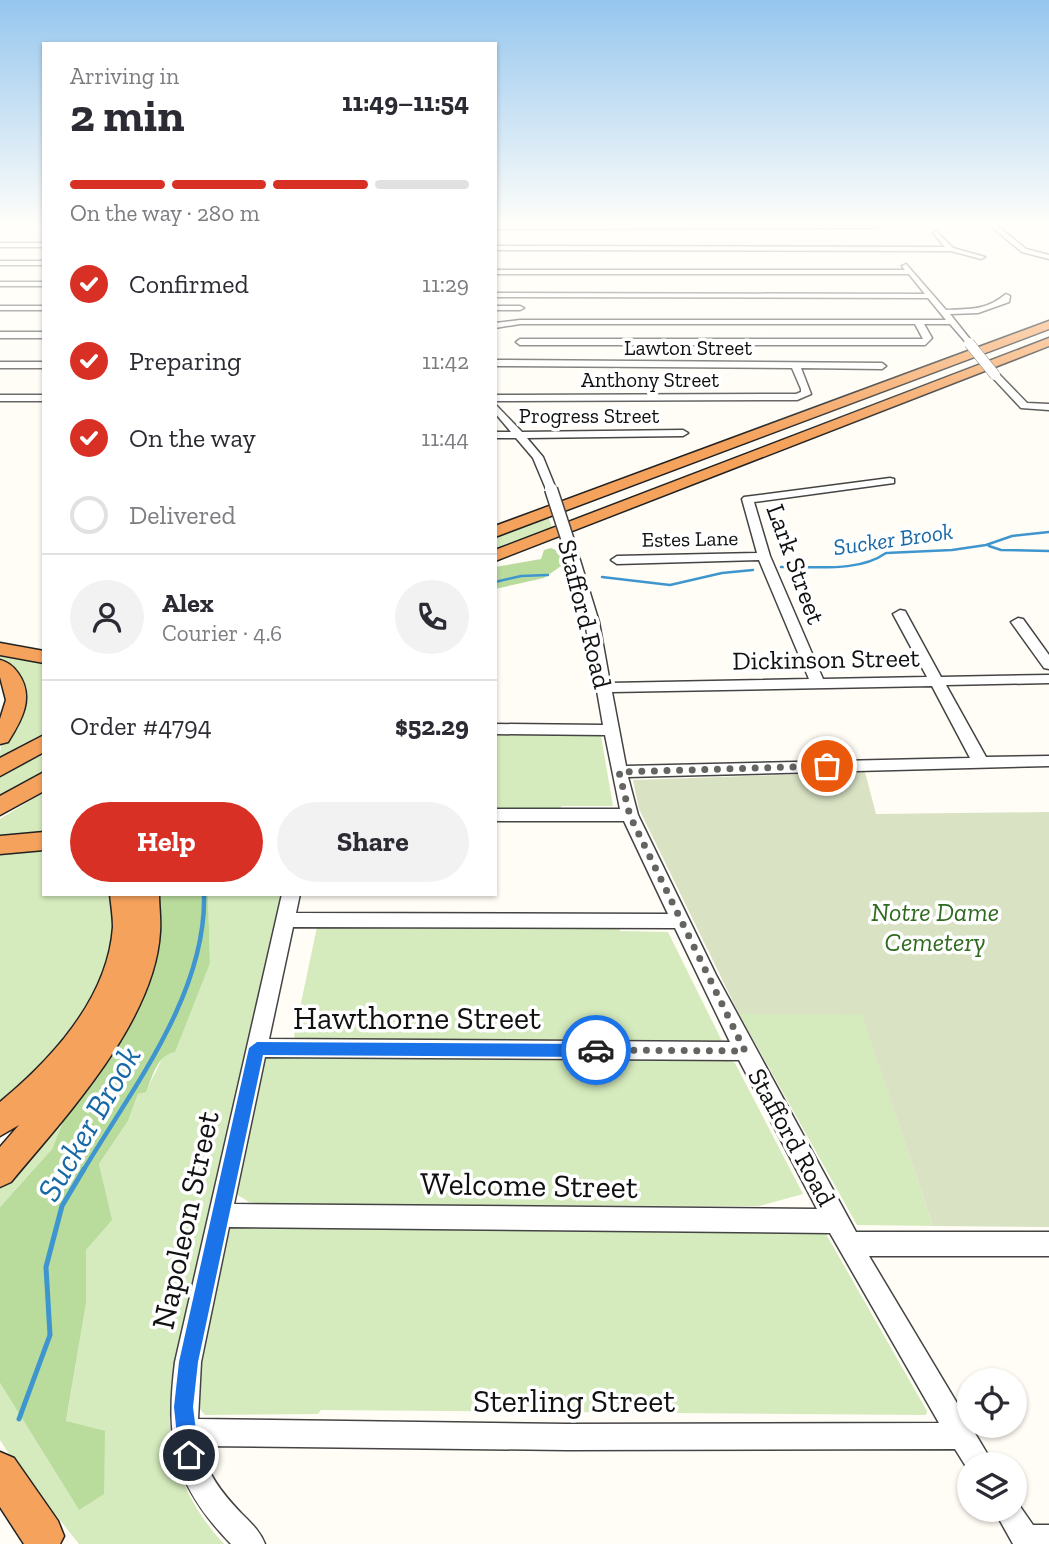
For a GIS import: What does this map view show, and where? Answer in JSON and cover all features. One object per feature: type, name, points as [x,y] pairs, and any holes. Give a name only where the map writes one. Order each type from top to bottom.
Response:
[{"type":"highway","points":[[497,531],[1049,325]]},
{"type":"highway","points":[[497,555],[1049,342]]},
{"type":"highway","points":[[0,649],[42,657]]},
{"type":"highway","points":[[0,666],[14,681],[18,697],[13,715],[0,737]]},
{"type":"highway","points":[[0,768],[42,743]]},
{"type":"highway","points":[[0,807],[42,781]]},
{"type":"highway","points":[[0,845],[42,841]]},
{"type":"highway","points":[[0,1121],[60,1064],[84,1034],[103,1003],[124,940],[123,896]]},
{"type":"highway","points":[[0,1171],[91,1058],[124,1005],[139,970],[147,937],[146,896]]},
{"type":"highway","points":[[0,1472],[43,1536]]},
{"type":"street","points":[[520,296],[520,365]]},
{"type":"street","points":[[767,296],[792,343],[799,365]]},
{"type":"street","points":[[930,296],[1024,406],[1049,407]]},
{"type":"street","points":[[944,313],[978,311],[1005,302],[1006,296]]},
{"type":"street","points":[[0,308],[42,308]]},
{"type":"street","points":[[497,308],[520,308]]},
{"type":"street","points":[[497,326],[520,322],[776,314],[952,322]]},
{"type":"street","points":[[520,342],[925,342],[928,338],[918,322]]},
{"type":"street","points":[[0,335],[42,335]]},
{"type":"street","name":"Lawton Street","points":[[497,363],[881,366]]},
{"type":"street","points":[[0,365],[42,365]]},
{"type":"street","name":"Anthony Street","points":[[497,398],[804,395],[806,389],[799,365]]},
{"type":"street","points":[[0,398],[42,398]]},
{"type":"street","name":"Stafford Road","points":[[497,409],[538,457],[569,544],[592,622],[619,772],[630,816],[745,1051],[838,1221],[957,1427]]},
{"type":"street","name":"Progress Street","points":[[497,435],[683,433]]},
{"type":"street","name":"Lark Street","points":[[818,684],[764,556],[748,499],[890,481]]},
{"type":"street","name":"Estes Lane","points":[[617,561],[764,556]]},
{"type":"street","points":[[900,614],[981,762]]},
{"type":"street","points":[[1018,622],[1049,665]]},
{"type":"street","name":"Dickinson Street","points":[[603,688],[1049,679]]},
{"type":"street","points":[[497,729],[611,730]]},
{"type":"street","points":[[619,772],[1049,761]]},
{"type":"street","points":[[497,815],[630,816]]},
{"type":"street","name":"Napoleon Street","points":[[251,1544],[210,1500],[196,1477],[185,1432],[184,1407],[188,1362],[291,896]]},
{"type":"street","points":[[285,919],[680,921]]},
{"type":"street","name":"Hawthorne Street","points":[[257,1048],[745,1051]]},
{"type":"street","name":"Welcome Street","points":[[220,1215],[838,1221]]},
{"type":"street","points":[[851,1244],[1049,1244]]},
{"type":"street","name":"Sterling Street","points":[[185,1432],[567,1437],[957,1436]]},
{"type":"street","points":[[1019,1522],[1035,1540]]},
{"type":"green space","points":[[548,516],[553,530],[497,551],[497,535]]},
{"type":"green space","points":[[551,548],[560,552],[564,564],[544,578],[497,589],[497,567],[541,559],[544,550]]},
{"type":"green space","points":[[0,653],[42,661],[42,734],[0,757],[2,742],[23,695],[22,683],[15,672],[0,659]]},
{"type":"green space","points":[[497,734],[601,736],[613,806],[562,806],[558,810],[497,809]]},
{"type":"green space","points":[[42,750],[42,775],[0,802],[0,774]]},
{"type":"green space","name":"Notre Dame Cemetery","points":[[865,772],[876,814],[1049,812],[1049,1227],[933,1226],[862,1015],[739,1014],[639,809],[633,780]]},
{"type":"green space","points":[[42,793],[42,835],[0,840],[0,819]]},
{"type":"green space","points":[[42,846],[42,896],[116,896],[117,938],[91,1010],[0,1112],[0,850]]},
{"type":"green space","points":[[154,896],[208,896],[210,963],[175,1052],[164,1057],[146,1092],[138,1094],[128,1121],[99,1164],[112,1220],[86,1250],[86,1304],[66,1421],[105,1431],[104,1494],[79,1510],[0,1383],[0,1207],[52,1149]]},
{"type":"green space","points":[[208,896],[285,896],[175,1375],[170,1413],[173,1452],[185,1486],[203,1517],[224,1544],[79,1544],[16,1465],[0,1440],[0,1383],[79,1510],[66,1422],[86,1304],[86,1250],[111,1220],[99,1164],[128,1121],[138,1094],[146,1091],[210,963]]},
{"type":"green space","points":[[317,927],[619,928],[620,931],[668,932],[722,1041],[296,1040],[294,1036]]},
{"type":"green space","points":[[739,1014],[862,1014],[933,1226],[857,1225]]},
{"type":"green space","points":[[268,1056],[729,1060],[735,1063],[803,1194],[759,1206],[274,1205],[249,1202],[236,1194],[265,1059]]},
{"type":"green space","points":[[74,1094],[52,1149],[0,1207],[0,1186]]},
{"type":"green space","points":[[529,1228],[826,1234],[927,1411],[926,1415],[321,1410],[318,1414],[205,1415],[198,1406],[198,1372],[214,1292],[230,1229]]},
{"type":"waterway","name":"Sucker Brook","points":[[781,567],[849,566],[886,553],[952,550],[986,545],[1012,536],[1049,532]]},
{"type":"waterway","points":[[989,546],[1001,550],[1049,551]]},
{"type":"waterway","name":"Sucker Brook","points":[[602,577],[670,585],[722,573],[753,570]]},
{"type":"waterway","name":"Sucker Brook","points":[[497,582],[521,576],[548,575]]},
{"type":"waterway","name":"Sucker Brook","points":[[83,1171],[144,1073],[180,1004],[202,931],[204,896]]},
{"type":"waterway","name":"Sucker Brook","points":[[19,1419],[50,1335],[46,1267],[62,1206],[84,1169]]},
{"type":"way so far","points":[[596,1050],[745,1051],[630,816],[619,772],[827,766]]},
{"type":"route","points":[[189,1455],[184,1407],[188,1362],[257,1048],[596,1050]]}]
